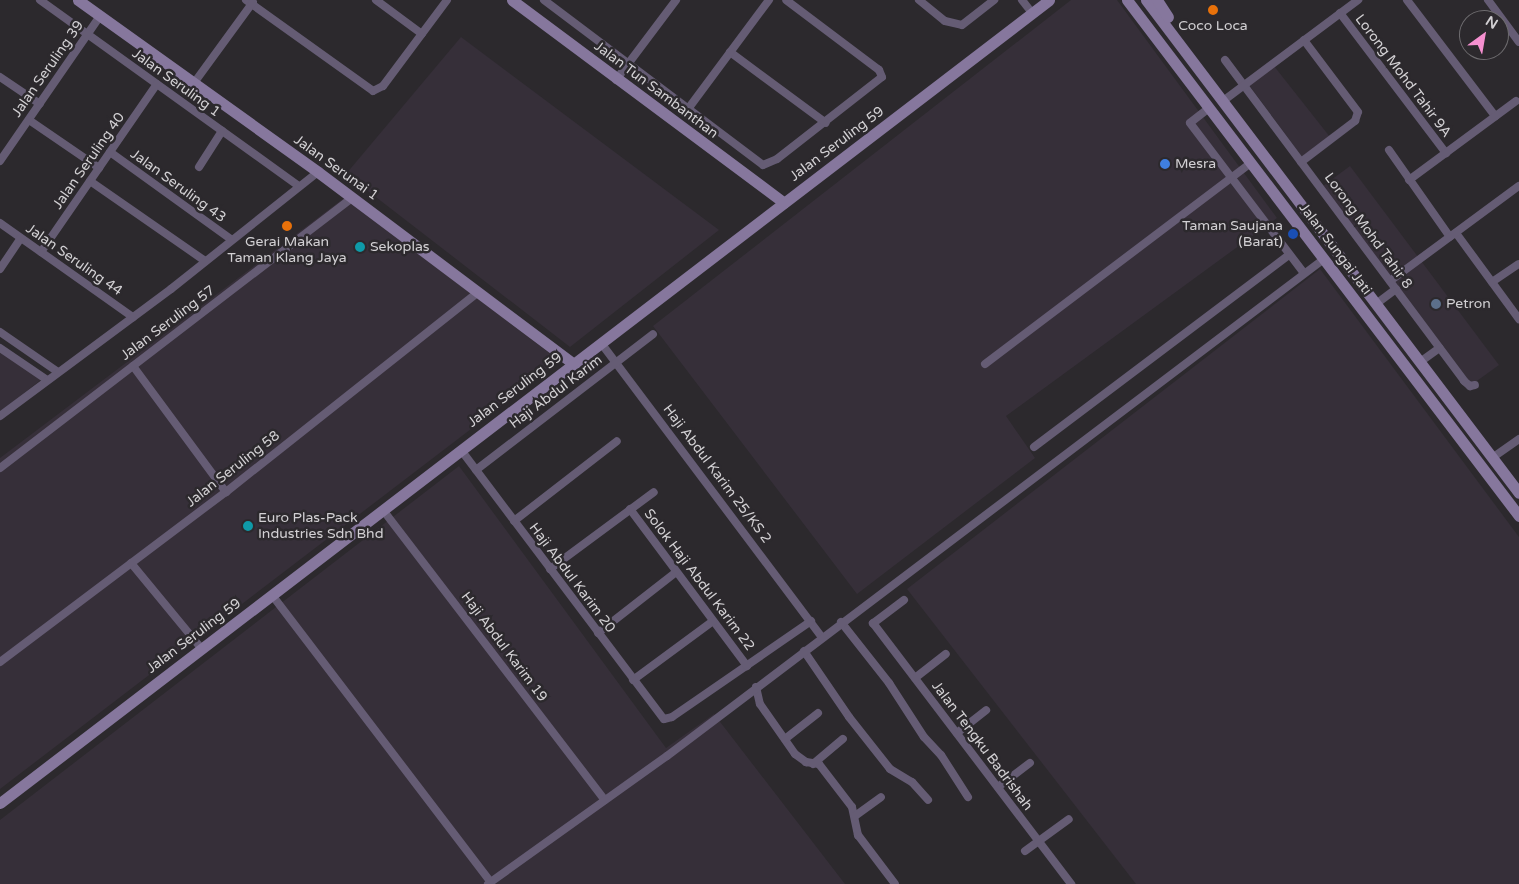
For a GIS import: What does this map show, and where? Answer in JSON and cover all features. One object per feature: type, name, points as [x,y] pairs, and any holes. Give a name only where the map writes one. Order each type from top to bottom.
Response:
[{"type":"main road","name":"Jalan Serunai 1","points":[[78,0],[318,172],[574,364]]},
{"type":"main road","name":"Jalan Tun Sambanthan","points":[[512,0],[623,71],[784,203]]},
{"type":"main road","name":"Jalan Seruling 59","points":[[0,803],[1049,0]]},
{"type":"main road","name":"Jalan Sungai Jati","points":[[1125,0],[1135,10],[1519,516]]},
{"type":"main road","name":"Jalan Sungai Jati","points":[[1146,0],[1519,493]]},
{"type":"main road","points":[[1157,0],[1168,18],[1171,32]]},
{"type":"street","name":"Jalan Seruling 1","points":[[40,0],[299,186]]},
{"type":"street","points":[[376,0],[422,34]]},
{"type":"street","points":[[194,83],[250,1],[373,91],[383,86],[447,0]]},
{"type":"street","points":[[544,0],[623,71],[688,109],[763,165],[777,159],[826,123],[880,82],[882,77],[879,70],[786,0]]},
{"type":"street","points":[[688,109],[769,0]]},
{"type":"street","points":[[919,0],[944,21],[962,25],[994,0]]},
{"type":"street","points":[[1022,0],[1032,13]]},
{"type":"street","points":[[1223,101],[1358,0]]},
{"type":"street","points":[[1407,0],[1495,116]]},
{"type":"street","points":[[1488,0],[1517,37]]},
{"type":"street","points":[[623,71],[672,1]]},
{"type":"street","name":"Lorong Mohd Tahir 9A","points":[[1340,14],[1446,153]]},
{"type":"street","name":"Jalan Seruling 39","points":[[0,161],[100,16]]},
{"type":"street","points":[[1302,162],[1355,121],[1358,112],[1304,40]]},
{"type":"street","points":[[730,52],[826,123]]},
{"type":"street","name":"Lorong Mohd Tahir 8","points":[[1225,60],[1467,385],[1475,385]]},
{"type":"street","points":[[0,77],[40,104]]},
{"type":"street","name":"Jalan Seruling 40","points":[[41,252],[157,84]]},
{"type":"street","points":[[1409,180],[1516,101]]},
{"type":"street","points":[[1209,108],[1190,124],[1304,273]]},
{"type":"street","points":[[29,120],[99,168]]},
{"type":"street","points":[[199,167],[222,131]]},
{"type":"street","points":[[1389,150],[1409,180],[1518,315]]},
{"type":"street","name":"Jalan Seruling 43","points":[[110,152],[232,240]]},
{"type":"street","points":[[986,364],[1251,163]]},
{"type":"street","name":"Jalan Seruling 57","points":[[0,416],[133,317],[318,172]]},
{"type":"street","points":[[90,181],[205,261]]},
{"type":"street","points":[[1390,281],[1519,186]]},
{"type":"street","name":"Jalan Seruling 57","points":[[0,468],[352,198]]},
{"type":"street","name":"Jalan Seruling 44","points":[[0,223],[133,317]]},
{"type":"street","points":[[0,268],[21,238]]},
{"type":"street","points":[[1034,447],[1289,254]]},
{"type":"street","points":[[272,595],[490,883],[756,687],[1324,258]]},
{"type":"street","points":[[1492,282],[1519,264]]},
{"type":"street","points":[[1376,304],[1396,289]]},
{"type":"street","name":"Jalan Seruling 58","points":[[0,662],[226,492],[478,292]]},
{"type":"street","points":[[0,332],[58,372]]},
{"type":"street","name":"Haji Abdul Karim","points":[[476,470],[653,334]]},
{"type":"street","name":"Haji Abdul Karim 25/KS 2","points":[[601,343],[822,637]]},
{"type":"street","points":[[0,348],[47,380]]},
{"type":"street","points":[[1420,362],[1439,348]]},
{"type":"street","points":[[133,366],[226,492]]},
{"type":"street","points":[[1492,458],[1519,439]]},
{"type":"street","points":[[514,521],[616,442]]},
{"type":"street","name":"Haji Abdul Karim 20","points":[[461,450],[664,719],[672,717],[747,666]]},
{"type":"street","points":[[550,569],[654,492]]},
{"type":"street","name":"Solok Haji Abdul Karim 22","points":[[630,509],[747,666]]},
{"type":"street","name":"Haji Abdul Karim 19","points":[[383,510],[605,800]]},
{"type":"street","points":[[131,563],[202,649]]},
{"type":"street","points":[[598,632],[676,572]]},
{"type":"street","name":"Jalan Tengku Badrishah","points":[[904,600],[873,623],[1071,884]]},
{"type":"street","points":[[633,680],[713,620]]},
{"type":"street","points":[[747,666],[811,622]]},
{"type":"street","points":[[841,622],[888,683],[924,737],[941,755],[968,797]]},
{"type":"street","points":[[804,651],[849,717],[890,769],[912,782],[928,800]]},
{"type":"street","points":[[915,678],[946,654]]},
{"type":"street","points":[[756,687],[760,704],[795,754],[813,764],[819,764],[855,816],[858,835],[895,884]]},
{"type":"street","points":[[957,733],[986,710]]},
{"type":"street","points":[[785,739],[818,713]]},
{"type":"street","points":[[813,764],[844,739]]},
{"type":"street","points":[[998,787],[1030,763]]},
{"type":"street","points":[[855,816],[880,798]]},
{"type":"street","points":[[1025,850],[1069,819]]},
{"type":"shaded area","points":[[1071,0],[1117,0],[1277,218],[1006,416],[1035,458],[857,594],[653,326]]},
{"type":"shaded area","points":[[461,37],[719,230],[570,347],[346,174]]},
{"type":"shaded area","points":[[1274,66],[1330,137],[1302,157],[1249,85]]},
{"type":"shaded area","points":[[1350,166],[1499,365],[1474,383],[1468,381],[1323,186]]},
{"type":"shaded area","points":[[344,198],[560,361],[0,789],[0,458]]},
{"type":"shaded area","points":[[1320,269],[1519,537],[1519,884],[1136,884],[907,589]]},
{"type":"shaded area","points":[[0,351],[42,379],[0,412]]},
{"type":"shaded area","points":[[459,466],[666,748],[714,714],[845,884],[0,884],[0,820]]},
{"type":"place","name":"Coco Loca","points":[[1213,10]]},
{"type":"place","name":"Mesra","points":[[1165,164]]},
{"type":"place","name":"Gerai Makan Taman Klang Jaya","points":[[287,226]]},
{"type":"place","name":"Taman Saujana (Barat)","points":[[1293,234]]},
{"type":"place","name":"Sekoplas","points":[[360,247]]},
{"type":"place","name":"Petron","points":[[1436,304]]},
{"type":"place","name":"Euro Plas-Pack Industries Sdn Bhd","points":[[248,526]]}]
